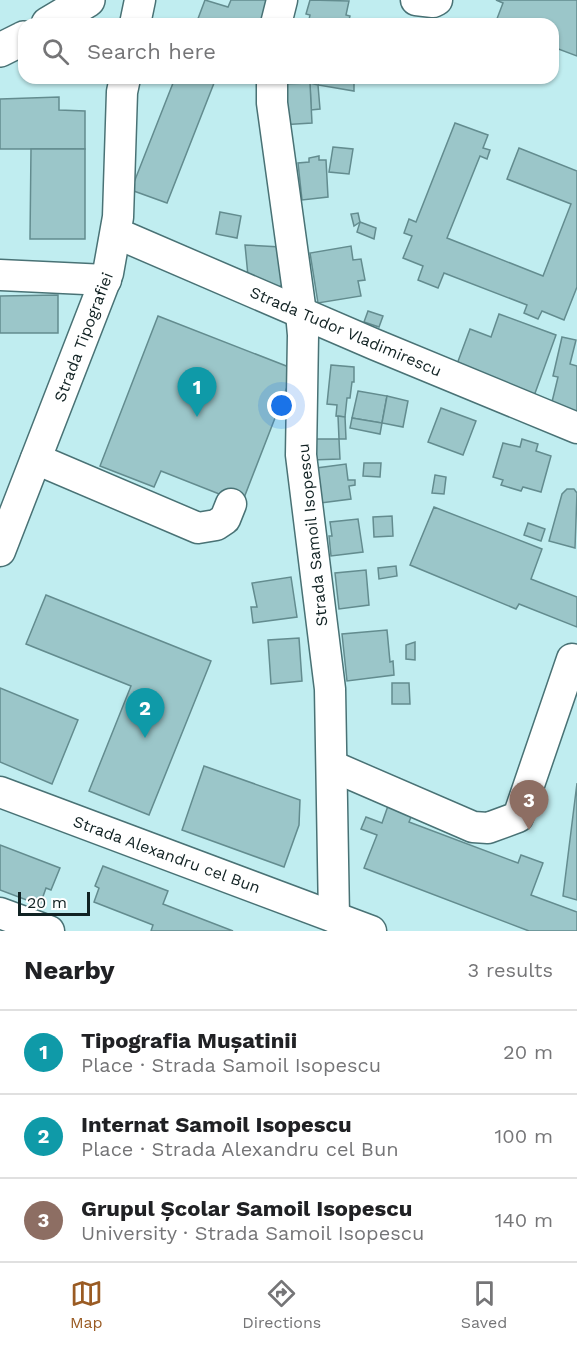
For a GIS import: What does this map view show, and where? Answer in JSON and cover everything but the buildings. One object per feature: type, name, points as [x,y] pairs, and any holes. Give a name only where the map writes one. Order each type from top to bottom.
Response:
[{"type":"main road","points":[[58,18],[88,0]]},
{"type":"main road","points":[[0,50],[18,41]]},
{"type":"street","points":[[136,18],[140,0]]},
{"type":"street","points":[[278,18],[282,0]]},
{"type":"street","points":[[416,0],[433,2],[437,0]]},
{"type":"street","name":"Strada Tipografiei","points":[[0,551],[10,499],[36,459],[106,280],[116,233],[124,84]]},
{"type":"street","name":"Strada Samoil Isopescu","points":[[272,84],[272,103],[303,335],[300,455],[330,690],[332,766],[316,919]]},
{"type":"street","name":"Strada Tudor Vladimirescu","points":[[116,233],[577,428]]},
{"type":"street","points":[[0,275],[106,280]]},
{"type":"street","points":[[36,459],[198,528],[216,525],[225,519],[231,504]]},
{"type":"street","points":[[332,766],[472,827],[488,828],[518,818],[572,659]]},
{"type":"street","name":"Strada Alexandru cel Bun","points":[[0,792],[316,919]]},
{"type":"street","points":[[0,913],[49,931]]},
{"type":"street","points":[[316,919],[371,931]]},
{"type":"place","name":"Tipografia Mușatinii","points":[[197,417]]},
{"type":"place","name":"Internat Samoil Isopescu","points":[[145,738]]},
{"type":"place","name":"Grupul Școlar Samoil Isopescu","points":[[529,830]]}]
